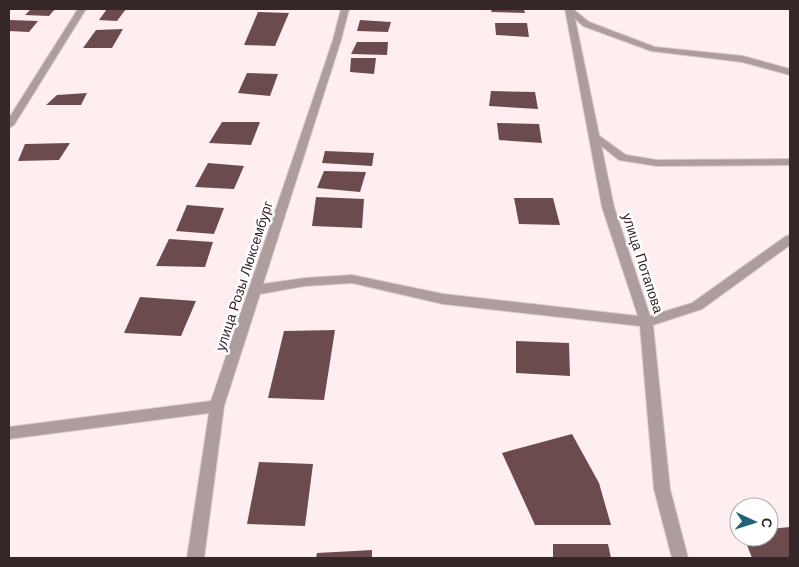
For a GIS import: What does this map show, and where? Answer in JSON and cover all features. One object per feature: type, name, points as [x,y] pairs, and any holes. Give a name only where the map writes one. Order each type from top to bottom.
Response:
[{"type":"street","points":[[9,125],[82,9]]},
{"type":"street","name":"улица Розы Люксембург","points":[[196,558],[217,406],[337,40],[345,9]]},
{"type":"street","points":[[569,9],[586,24],[654,49],[743,59],[790,72]]},
{"type":"street","name":"улица Потапова","points":[[569,9],[608,207],[646,322],[662,489],[680,558]]},
{"type":"street","points":[[594,135],[623,158],[657,163],[790,162]]},
{"type":"street","points":[[255,290],[305,282],[352,279],[443,299],[646,322],[697,306],[790,239]]},
{"type":"street","points":[[9,434],[217,406]]},
{"type":"building","points":[[31,9],[55,9],[49,16],[25,15]]},
{"type":"building","points":[[107,9],[126,9],[117,21],[99,20]]},
{"type":"building","points":[[492,9],[524,9],[525,13],[491,12]]},
{"type":"building","points":[[258,12],[289,13],[275,46],[244,45]]},
{"type":"building","points":[[10,20],[38,21],[29,32],[9,31]]},
{"type":"building","points":[[360,20],[391,22],[388,32],[357,31]]},
{"type":"building","points":[[495,23],[527,23],[529,37],[496,35]]},
{"type":"building","points":[[123,29],[112,48],[83,48],[96,30]]},
{"type":"building","points":[[357,42],[388,42],[387,55],[351,54]]},
{"type":"building","points":[[351,58],[376,58],[374,74],[350,72]]},
{"type":"building","points":[[247,73],[278,74],[270,96],[238,93]]},
{"type":"building","points":[[491,91],[535,92],[538,109],[489,106]]},
{"type":"building","points":[[87,93],[81,105],[46,105],[57,95]]},
{"type":"building","points":[[222,122],[260,122],[251,145],[209,143]]},
{"type":"building","points":[[497,123],[539,124],[542,143],[499,140]]},
{"type":"building","points":[[70,143],[59,160],[18,161],[25,144]]},
{"type":"building","points":[[325,151],[374,153],[372,166],[322,163]]},
{"type":"building","points":[[208,163],[244,166],[234,189],[195,187]]},
{"type":"building","points":[[324,171],[366,172],[360,192],[317,188]]},
{"type":"building","points":[[316,197],[364,199],[362,228],[312,226]]},
{"type":"building","points":[[514,198],[553,198],[560,225],[519,224]]},
{"type":"building","points":[[187,205],[224,208],[214,234],[176,231]]},
{"type":"building","points":[[169,239],[213,242],[205,267],[156,266]]},
{"type":"building","points":[[140,297],[196,301],[181,336],[124,333]]},
{"type":"building","points":[[335,330],[324,400],[268,398],[284,331]]},
{"type":"building","points":[[516,341],[569,343],[570,376],[516,373]]},
{"type":"building","points":[[572,434],[599,483],[611,525],[535,525],[502,453]]},
{"type":"building","points":[[259,462],[313,464],[305,526],[247,524]]},
{"type":"building","points":[[790,527],[790,558],[752,558],[748,547],[779,547],[779,528]]},
{"type":"building","points":[[553,544],[608,544],[611,558],[553,558]]},
{"type":"building","points":[[372,550],[372,558],[316,558],[317,553]]}]
